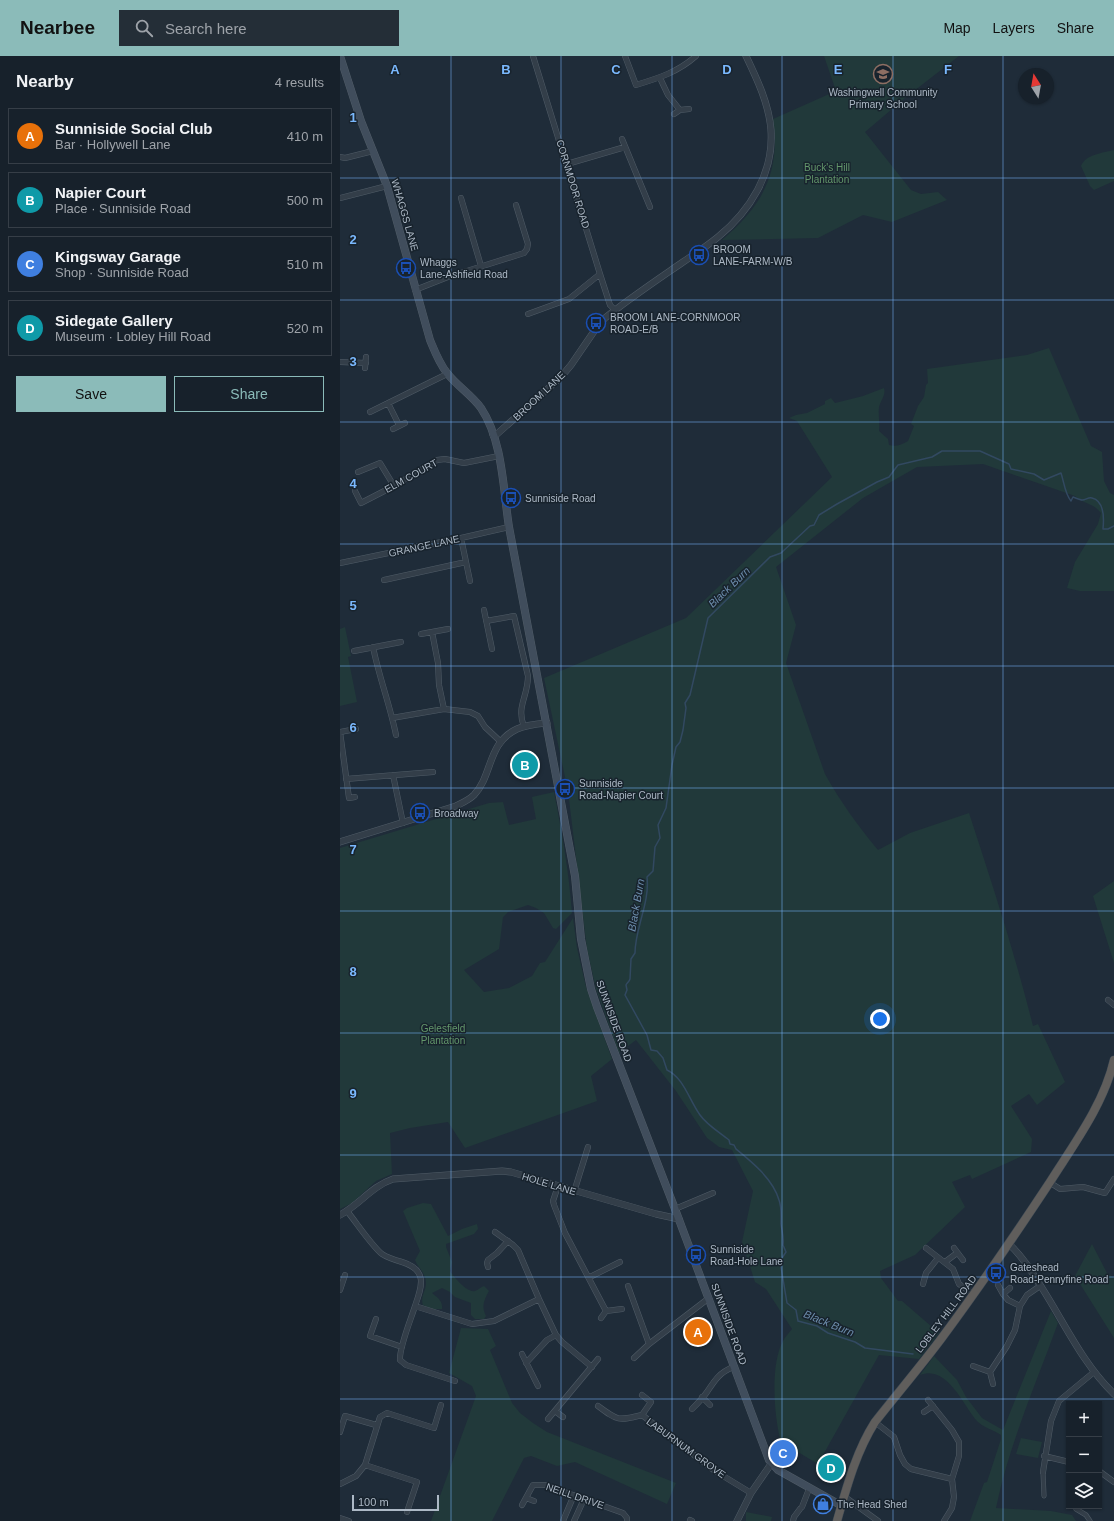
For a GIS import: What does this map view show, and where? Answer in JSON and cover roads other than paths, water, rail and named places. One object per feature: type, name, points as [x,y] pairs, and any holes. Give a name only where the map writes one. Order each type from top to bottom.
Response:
[{"type":"highway","name":"LOBLEY HILL ROAD","points":[[837,1521],[856,1459],[867,1434],[941,1339],[1009,1244],[1050,1182],[1103,1093],[1109,1080],[1114,1060]]},
{"type":"main road","name":"WHAGGS LANE","points":[[340,56],[356,108],[387,186],[430,340],[448,374],[479,406],[487,418],[493,435]]},
{"type":"main road","name":"SUNNISIDE ROAD","points":[[493,435],[499,456],[509,527],[575,876],[581,939],[589,979],[597,1007],[709,1298],[766,1453],[772,1464],[778,1470],[809,1489],[842,1506]]},
{"type":"street","name":"CORNMOOR ROAD","points":[[533,56],[610,305],[615,310]]},
{"type":"street","points":[[625,56],[636,85],[660,78],[684,66],[696,56]]},
{"type":"street","name":"BROOM LANE","points":[[493,435],[497,434],[561,377],[597,327],[615,310],[718,238],[750,204],[762,184],[770,158],[771,130],[769,116],[762,93],[746,56]]},
{"type":"street","points":[[660,78],[668,95],[680,110]]},
{"type":"street","points":[[674,114],[680,110],[689,108]]},
{"type":"street","points":[[622,139],[650,207]]},
{"type":"street","points":[[567,164],[625,147]]},
{"type":"street","points":[[340,157],[345,158],[373,151]]},
{"type":"street","points":[[340,198],[387,186]]},
{"type":"street","points":[[461,198],[481,266]]},
{"type":"street","points":[[416,290],[448,277],[524,253],[526,250],[527,240],[516,205]]},
{"type":"street","points":[[528,314],[569,299],[600,274]]},
{"type":"street","points":[[340,362],[366,363]]},
{"type":"street","points":[[370,412],[448,374]]},
{"type":"street","points":[[388,403],[399,425]]},
{"type":"street","points":[[393,428],[405,423]]},
{"type":"street","name":"ELM COURT","points":[[355,491],[361,503],[394,486],[437,460],[445,459],[464,463],[499,456]]},
{"type":"street","points":[[362,472],[380,463],[394,486]]},
{"type":"street","name":"GRANGE LANE","points":[[340,563],[509,527]]},
{"type":"street","points":[[461,538],[470,581]]},
{"type":"street","points":[[384,580],[466,562]]},
{"type":"street","points":[[484,610],[492,649]]},
{"type":"street","points":[[486,621],[514,616],[528,676],[528,687],[520,711],[524,727]]},
{"type":"street","points":[[420,634],[448,629]]},
{"type":"street","points":[[432,632],[438,663],[439,685],[444,709]]},
{"type":"street","points":[[354,651],[401,642]]},
{"type":"street","points":[[373,647],[379,676],[396,735]]},
{"type":"street","points":[[392,718],[444,709],[470,712],[478,716],[485,727],[501,742]]},
{"type":"street","points":[[340,842],[456,806],[474,795],[484,778],[491,758],[501,742],[511,732],[524,727],[546,723]]},
{"type":"street","points":[[355,797],[348,798],[340,732],[356,729]]},
{"type":"street","points":[[346,779],[433,772]]},
{"type":"street","points":[[393,775],[403,823]]},
{"type":"street","points":[[1108,1000],[1114,1006]]},
{"type":"street","points":[[574,1192],[588,1147]]},
{"type":"street","name":"HOLE LANE","points":[[340,1215],[383,1183],[393,1180],[502,1171],[511,1172],[574,1192],[679,1219]]},
{"type":"street","points":[[1050,1182],[1060,1189],[1082,1187],[1105,1193],[1114,1179]]},
{"type":"street","points":[[558,1186],[553,1201],[554,1205],[565,1233],[590,1277],[606,1311]]},
{"type":"street","points":[[675,1209],[713,1193]]},
{"type":"street","points":[[347,1211],[380,1253],[389,1258],[409,1264],[418,1271],[422,1282],[400,1355],[400,1360],[406,1365],[455,1381]]},
{"type":"street","points":[[495,1232],[518,1250],[556,1334],[562,1342],[592,1366]]},
{"type":"street","points":[[488,1267],[488,1260],[508,1241]]},
{"type":"street","points":[[1009,1244],[1019,1254],[1094,1372],[1114,1394]]},
{"type":"street","points":[[926,1248],[955,1271],[959,1284],[973,1294]]},
{"type":"street","points":[[945,1262],[956,1251],[963,1260]]},
{"type":"street","points":[[923,1284],[926,1273],[938,1258]]},
{"type":"street","points":[[590,1277],[620,1262]]},
{"type":"street","points":[[340,1290],[345,1275]]},
{"type":"street","points":[[628,1286],[649,1344]]},
{"type":"street","points":[[998,1286],[1008,1300],[1020,1306]]},
{"type":"street","points":[[993,1384],[990,1372],[1007,1346],[1015,1330],[1020,1306],[1027,1295],[1040,1286]]},
{"type":"street","points":[[1003,1294],[1010,1288]]},
{"type":"street","points":[[634,1358],[649,1344],[709,1298]]},
{"type":"street","points":[[415,1306],[472,1324],[494,1321],[539,1299]]},
{"type":"street","points":[[601,1318],[606,1311],[622,1309]]},
{"type":"street","points":[[376,1319],[370,1336],[402,1348]]},
{"type":"street","points":[[526,1363],[547,1340],[556,1334]]},
{"type":"street","points":[[522,1354],[538,1386]]},
{"type":"street","points":[[548,1418],[598,1359]]},
{"type":"street","points":[[692,1409],[712,1383],[724,1372],[734,1366]]},
{"type":"street","points":[[973,1366],[990,1372]]},
{"type":"street","points":[[1044,1496],[1044,1456],[1051,1421],[1059,1401],[1094,1372]]},
{"type":"street","name":"LABURNUM GROVE","points":[[598,1406],[613,1418],[619,1420],[642,1415],[651,1402],[642,1395]]},
{"type":"street","points":[[702,1397],[710,1405]]},
{"type":"street","points":[[928,1400],[952,1430],[959,1442],[960,1456],[952,1479],[954,1497],[952,1508],[944,1521]]},
{"type":"street","points":[[340,1484],[356,1476],[365,1465],[376,1425],[380,1417],[387,1413],[434,1428],[441,1405]]},
{"type":"street","points":[[924,1412],[933,1406]]},
{"type":"street","points":[[555,1411],[563,1417]]},
{"type":"street","name":"LABURNUM GROVE","points":[[642,1415],[715,1471],[751,1493]]},
{"type":"street","points":[[340,1432],[345,1416],[376,1425]]},
{"type":"street","points":[[875,1422],[894,1437],[904,1464],[911,1469],[952,1479]]},
{"type":"street","points":[[1044,1456],[1066,1461]]},
{"type":"street","points":[[737,1521],[751,1493],[772,1464]]},
{"type":"street","points":[[365,1465],[416,1482],[407,1512]]},
{"type":"street","points":[[1102,1473],[1114,1482]]},
{"type":"street","name":"NEILL DRIVE","points":[[522,1505],[533,1484],[546,1485],[623,1513],[627,1518],[627,1521]]},
{"type":"street","points":[[793,1521],[794,1517],[801,1508],[809,1489]]},
{"type":"street","points":[[563,1521],[574,1495]]},
{"type":"street","points":[[845,1497],[878,1521]]},
{"type":"street","name":"NEILL DRIVE","points":[[526,1498],[534,1501]]},
{"type":"street","points":[[574,1521],[584,1499]]},
{"type":"street","points":[[1076,1509],[1086,1515],[1090,1521]]},
{"type":"street","points":[[340,1518],[349,1521]]},
{"type":"waterway","name":"Black Burn","points":[[913,1354],[865,1348],[855,1342],[828,1333],[817,1326],[798,1321],[796,1310],[787,1303],[781,1267],[783,1262],[782,1258],[786,1252],[783,1245],[781,1206],[776,1192],[767,1178],[736,1149],[734,1145],[730,1144],[729,1140],[703,1119],[678,1078],[667,1070],[663,1058],[657,1051],[651,1050],[647,1035],[625,995],[627,990],[626,985],[630,979],[631,959],[635,953],[637,934],[645,906],[647,877],[653,871],[655,847],[660,838],[658,825],[666,808],[672,765],[676,747],[680,742],[683,730],[686,708],[685,703],[690,695],[708,618],[770,557],[781,553],[810,526],[814,525],[819,515],[877,482],[889,477],[898,465],[932,457],[942,451],[980,451],[1009,464],[1011,469],[1034,474],[1044,480],[1061,473],[1066,491],[1071,501],[1073,497],[1081,500],[1088,498],[1096,500],[1103,511],[1103,529],[1108,529],[1114,526]]},
{"type":"place","name":"Washingwell Community Primary School","points":[[883,74]]},
{"type":"place","name":"BROOM LANE-FARM-W/B","points":[[699,255]]},
{"type":"place","name":"Whaggs Lane-Ashfield Road","points":[[406,268]]},
{"type":"place","name":"BROOM LANE-CORNMOOR ROAD-E/B","points":[[596,323]]},
{"type":"place","name":"Sunniside Road","points":[[511,498]]},
{"type":"place","name":"Napier Court","points":[[525,765]]},
{"type":"place","name":"Sunniside Road-Napier Court","points":[[565,789]]},
{"type":"place","name":"Broadway","points":[[420,813]]},
{"type":"place","name":"Sunniside Road-Hole Lane","points":[[696,1255]]},
{"type":"place","name":"Gateshead Road-Pennyfine Road","points":[[996,1273]]},
{"type":"place","name":"Sunniside Social Club","points":[[698,1332]]},
{"type":"place","name":"Kingsway Garage","points":[[783,1453]]},
{"type":"place","name":"Sidegate Gallery","points":[[831,1468]]},
{"type":"place","name":"The Head Shed","points":[[823,1504]]},
{"type":"park label","name":"Buck's Hill Plantation","points":[[827,172]]},
{"type":"park label","name":"Gelesfield Plantation","points":[[443,1034]]}]
